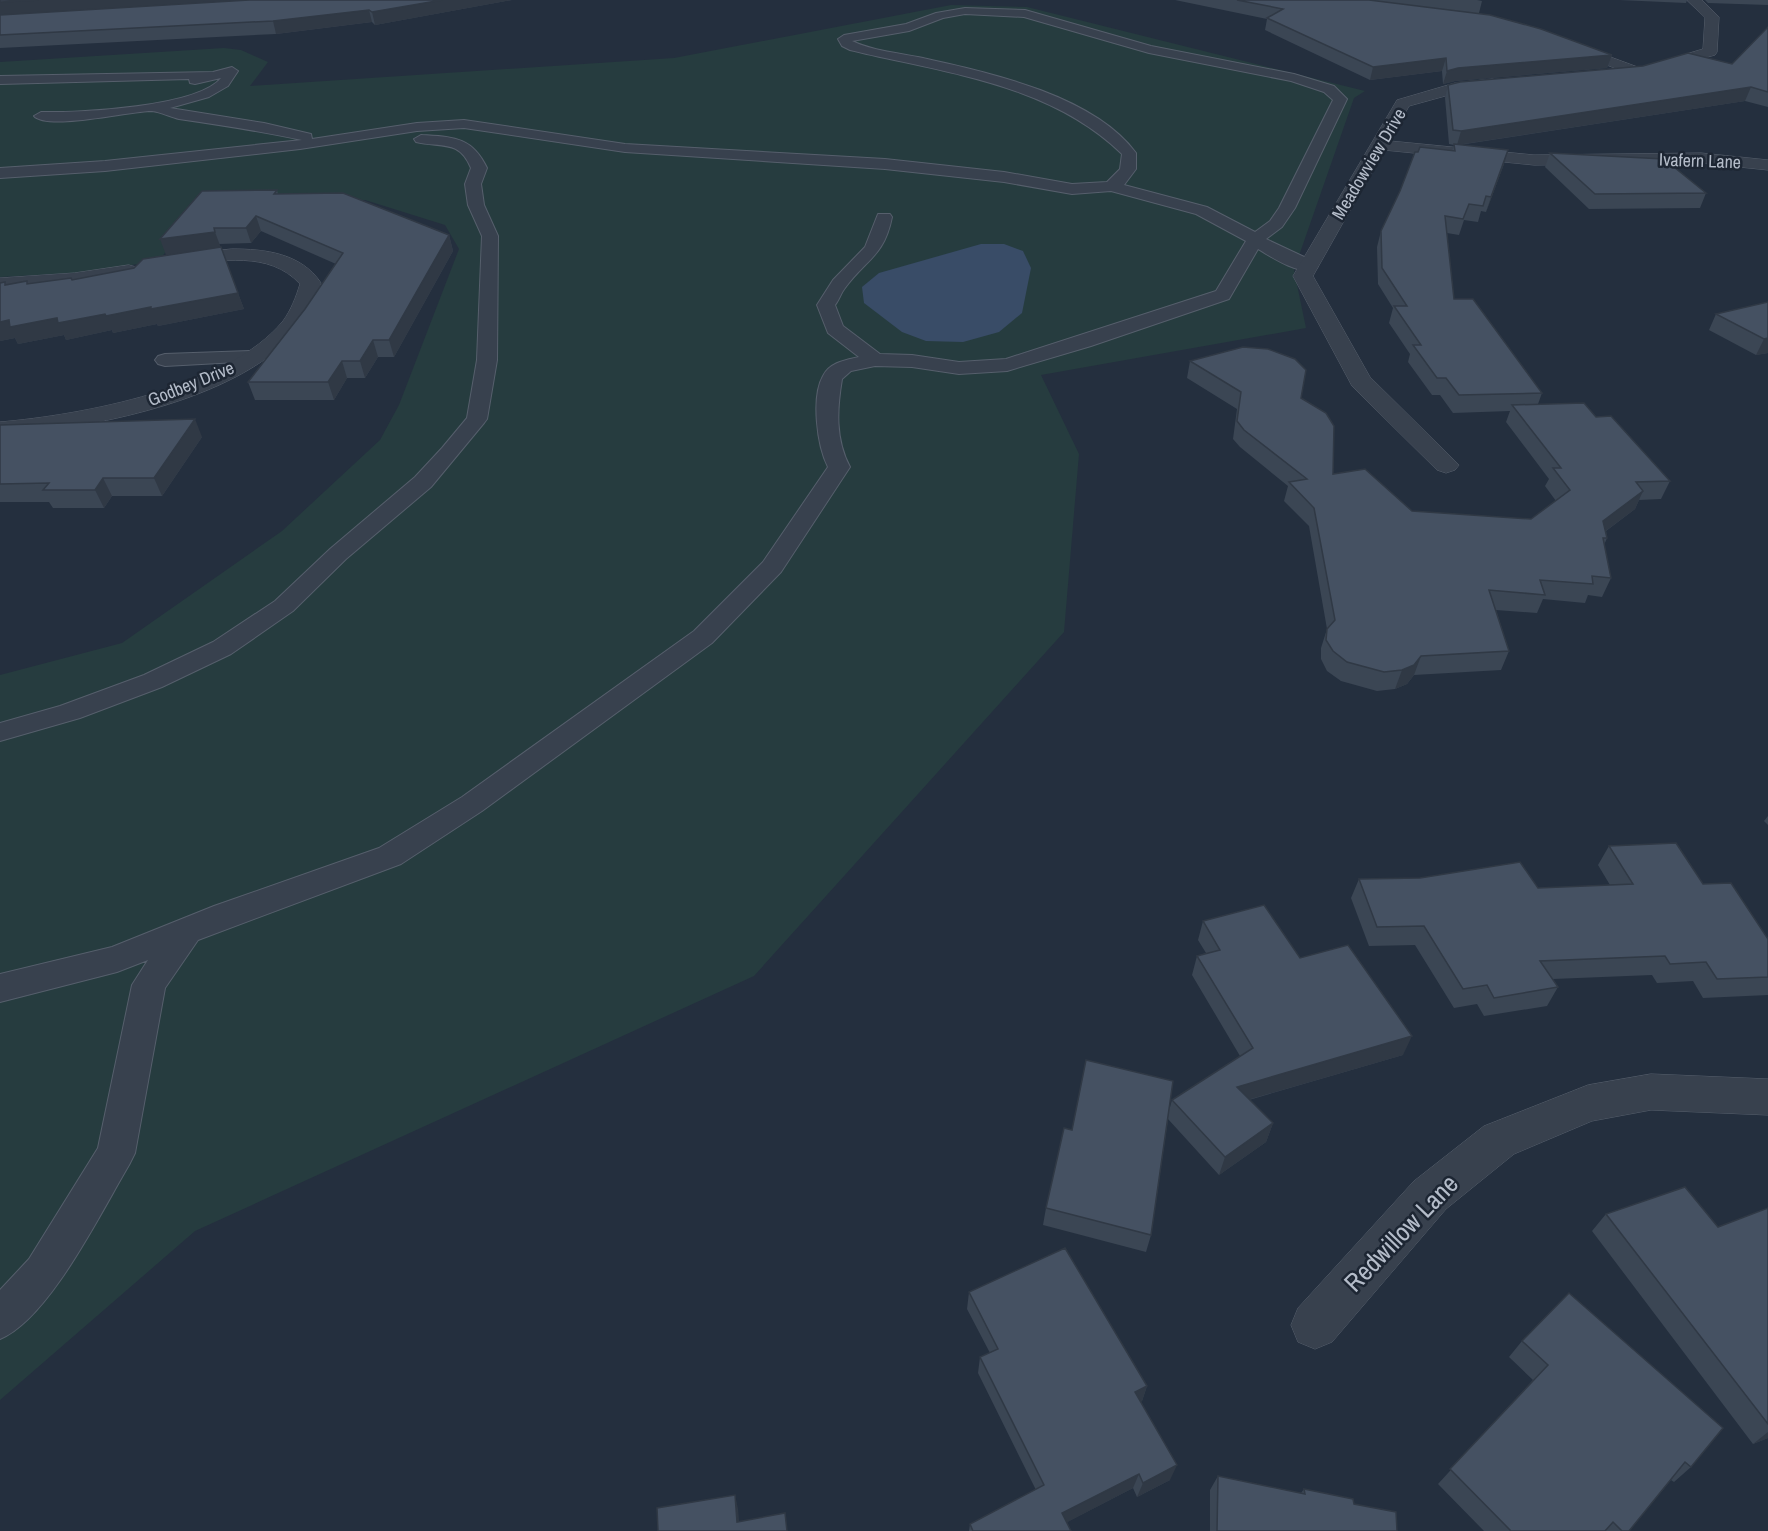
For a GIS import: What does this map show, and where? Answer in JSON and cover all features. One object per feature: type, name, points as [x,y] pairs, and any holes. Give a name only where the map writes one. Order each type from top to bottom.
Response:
[{"type":"street","points":[[1592,76],[1638,72],[1710,52],[1712,17],[1694,0]]},
{"type":"street","points":[[1553,40],[1638,72]]},
{"type":"street","name":"Meadowview Drive","points":[[1309,266],[1403,103],[1455,88],[1512,83]]},
{"type":"street","name":"Ivafern Lane","points":[[1380,145],[1534,160],[1701,158],[1768,165]]},
{"type":"street","name":"Godbey Drive","points":[[0,284],[111,274],[212,256],[243,254],[275,258],[297,268],[311,283],[300,311],[287,328],[250,357],[202,382],[143,404],[26,428],[0,429]]},
{"type":"street","points":[[1309,266],[1303,276],[1360,381],[1446,465]]},
{"type":"street","name":"Redwillow Lane","points":[[1315,1325],[1430,1195],[1498,1140],[1588,1103],[1651,1092],[1768,1097]]},
{"type":"lane","points":[[0,988],[117,959],[187,930],[390,856],[472,804],[703,637],[772,567],[839,467],[832,456],[827,402],[831,377],[846,366],[875,360],[959,368],[1006,365],[1084,342],[1223,295],[1254,241],[1276,224],[1287,208],[1341,99],[1329,89],[1294,78],[1149,49],[1025,14],[965,11],[940,15],[909,27],[844,39],[846,43],[854,47],[983,76],[1033,93],[1090,120],[1118,138],[1129,153],[1128,169],[1120,180],[1111,186]]},
{"type":"lane","points":[[41,116],[56,117],[152,107],[199,96],[215,89],[232,74],[232,71],[195,80]]},
{"type":"lane","points":[[0,80],[210,75]]},
{"type":"lane","points":[[0,732],[70,712],[153,681],[222,648],[284,606],[338,554],[423,482],[477,419],[487,360],[490,236],[476,205],[473,184],[479,168],[474,153],[458,143],[417,139],[308,138],[264,127],[184,116],[152,107]]},
{"type":"lane","points":[[0,173],[105,166],[300,145],[417,127],[464,124],[625,148],[885,164],[1004,177],[1072,189],[1111,186],[1209,213],[1243,231],[1254,241],[1285,258],[1309,266]]},
{"type":"lane","points":[[875,360],[835,328],[826,305],[840,284],[869,256],[881,233],[884,217]]},
{"type":"lane","points":[[165,360],[250,357]]},
{"type":"lane","points":[[0,1319],[43,1273],[116,1153],[149,985],[187,930]]},
{"type":"green space","points":[[951,5],[1027,7],[1365,91],[1354,98],[1294,270],[1306,328],[1041,375],[1079,454],[1064,632],[754,976],[195,1231],[0,1400],[0,675],[122,643],[282,531],[380,440],[399,405],[459,249],[445,225],[365,200],[206,204],[159,260],[94,272],[0,277],[0,62],[224,48],[241,50],[268,62],[250,86],[674,58]]},
{"type":"water","points":[[981,244],[1004,244],[1023,251],[1031,268],[1022,313],[999,332],[963,342],[926,341],[902,332],[864,303],[862,287],[879,273]]},
{"type":"building","points":[[0,0],[39,0],[0,2]]},
{"type":"building","points":[[249,0],[442,0],[372,12],[369,10],[273,21],[0,35],[0,15]]},
{"type":"building","points":[[1237,0],[1369,0],[1490,15],[1541,29],[1612,55],[1458,68],[1447,71],[1446,58],[1373,67],[1267,18],[1283,9]]},
{"type":"building","points":[[1768,27],[1768,92],[1751,87],[1461,131],[1453,130],[1448,85],[1460,82],[1643,66],[1688,53],[1732,64]]},
{"type":"building","points":[[1454,144],[1508,150],[1491,197],[1486,196],[1483,206],[1469,204],[1463,219],[1445,216],[1454,299],[1473,299],[1542,393],[1459,395],[1446,378],[1437,378],[1413,345],[1421,345],[1394,306],[1407,306],[1382,268],[1381,231],[1415,152],[1418,152],[1420,147],[1455,151]]},
{"type":"building","points":[[1550,153],[1664,159],[1706,193],[1595,194]]},
{"type":"building","points":[[277,190],[274,194],[343,193],[449,235],[389,340],[373,340],[360,361],[342,361],[328,382],[248,382],[305,309],[343,253],[256,216],[246,228],[214,228],[215,232],[160,239],[202,191]]},
{"type":"building","points":[[221,247],[238,293],[58,323],[57,318],[10,327],[9,320],[0,322],[0,283],[5,282],[5,285],[27,281],[27,284],[71,278],[72,280],[134,268],[143,259]]},
{"type":"building","points":[[1768,302],[1768,338],[1764,339],[1716,314]]},
{"type":"building","points":[[1243,347],[1268,349],[1295,359],[1306,370],[1301,398],[1326,413],[1334,426],[1333,474],[1365,469],[1412,511],[1531,519],[1570,490],[1553,468],[1561,468],[1512,405],[1584,403],[1596,417],[1611,416],[1670,481],[1636,482],[1643,491],[1603,521],[1607,538],[1603,538],[1611,578],[1592,576],[1593,584],[1540,580],[1545,595],[1489,590],[1509,651],[1421,656],[1414,665],[1402,670],[1384,672],[1347,662],[1333,651],[1326,640],[1327,629],[1335,620],[1314,508],[1289,482],[1307,479],[1244,430],[1237,421],[1241,392],[1190,361]]},
{"type":"building","points":[[195,419],[154,478],[103,478],[95,490],[43,490],[49,483],[0,484],[0,425]]},
{"type":"building","points":[[1676,843],[1703,884],[1731,883],[1768,939],[1768,977],[1717,979],[1706,962],[1670,964],[1665,956],[1540,961],[1558,987],[1494,998],[1487,985],[1463,989],[1424,926],[1377,927],[1359,879],[1420,878],[1520,862],[1538,888],[1633,884],[1609,846]]},
{"type":"building","points":[[1264,905],[1300,958],[1348,945],[1412,1036],[1237,1087],[1273,1123],[1225,1157],[1172,1100],[1253,1048],[1197,956],[1220,950],[1203,921]]},
{"type":"building","points":[[1086,1060],[1173,1081],[1151,1235],[1046,1208],[1064,1128],[1072,1130]]},
{"type":"building","points":[[1685,1187],[1718,1227],[1768,1208],[1768,1424],[1606,1214]]},
{"type":"building","points":[[1065,1248],[1147,1386],[1135,1392],[1177,1465],[1143,1483],[1139,1474],[1062,1513],[1071,1531],[973,1531],[970,1524],[1044,1485],[980,1357],[998,1349],[969,1292]]},
{"type":"building","points":[[1569,1293],[1723,1428],[1691,1467],[1685,1462],[1629,1531],[1622,1531],[1613,1522],[1605,1531],[1511,1531],[1450,1469],[1548,1365],[1522,1341]]},
{"type":"building","points":[[1218,1476],[1305,1494],[1304,1489],[1353,1499],[1354,1504],[1396,1512],[1397,1531],[1217,1531]]},
{"type":"building","points":[[735,1495],[737,1522],[785,1513],[787,1531],[658,1531],[657,1508]]}]
